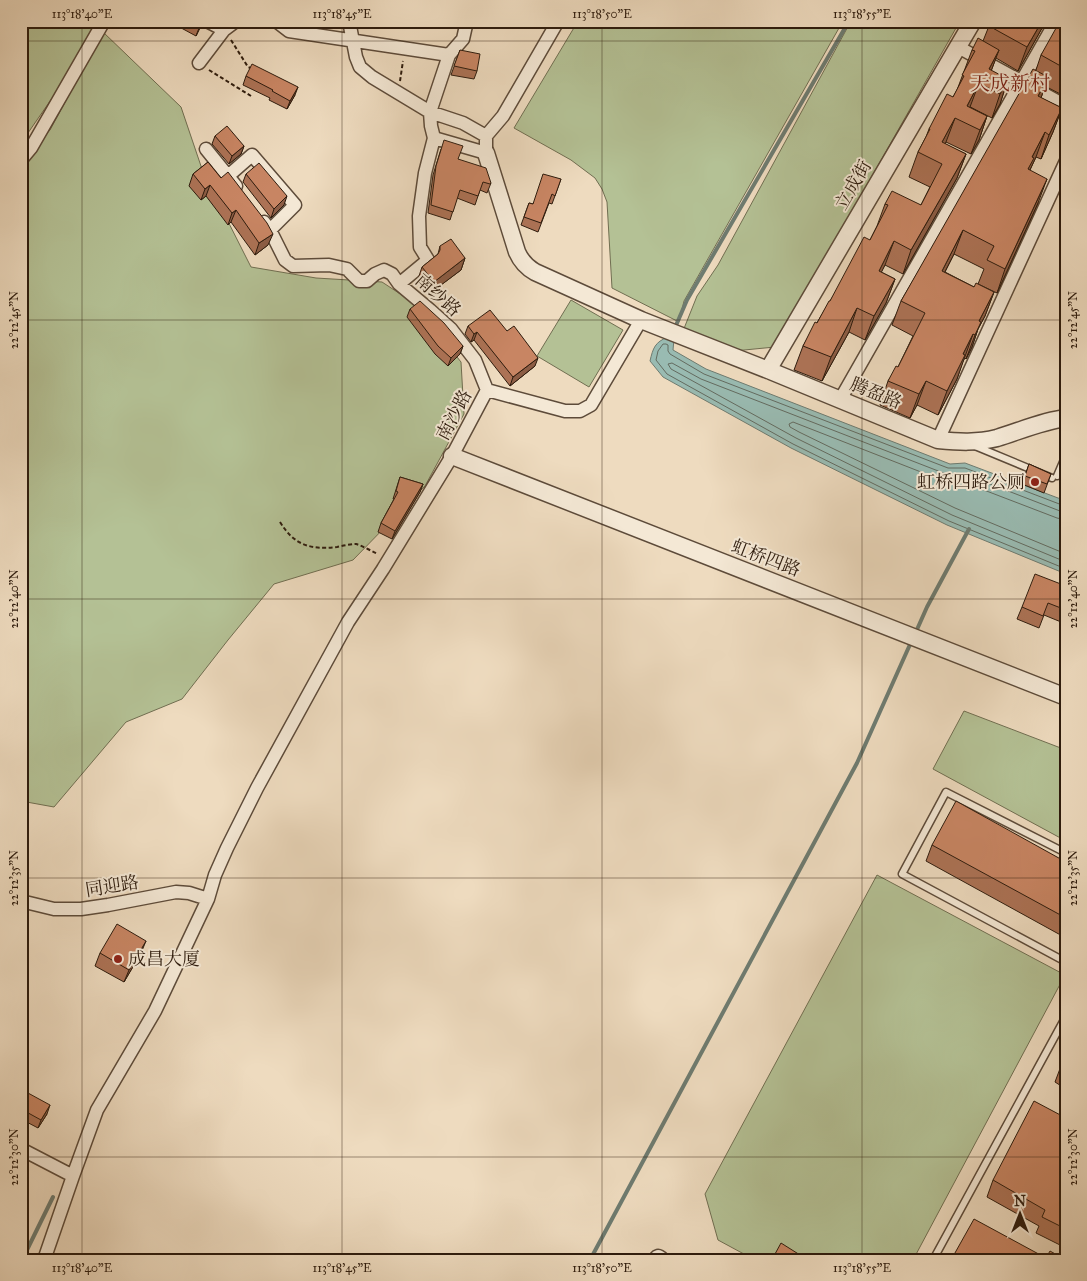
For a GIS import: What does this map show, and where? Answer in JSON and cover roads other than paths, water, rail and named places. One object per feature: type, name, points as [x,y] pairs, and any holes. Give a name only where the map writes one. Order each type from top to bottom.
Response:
[{"type":"street","points":[[21,160],[31,148],[104,21]]},
{"type":"street","points":[[207,21],[224,30]]},
{"type":"street","points":[[198,63],[224,30],[236,21]]},
{"type":"street","points":[[276,21],[290,32],[449,55]]},
{"type":"street","points":[[349,21],[356,57],[360,67],[372,77],[430,112],[462,123],[486,136]]},
{"type":"street","points":[[430,112],[449,55],[463,39],[467,21]]},
{"type":"street","points":[[434,138],[486,153],[486,136],[503,116],[558,21]]},
{"type":"street","name":"立成街","points":[[768,370],[973,21]]},
{"type":"street","points":[[840,400],[1056,21]]},
{"type":"street","points":[[958,47],[1066,106]]},
{"type":"street","name":"南纱路","points":[[430,112],[430,126],[434,138],[425,173],[419,216],[420,247],[428,260],[399,284],[451,329],[475,360],[487,390]]},
{"type":"street","points":[[206,149],[246,199]]},
{"type":"street","name":"腾盈路","points":[[486,153],[517,252],[524,264],[535,272],[641,320],[938,440],[967,443],[996,438],[1051,419],[1066,418]]},
{"type":"street","points":[[228,176],[252,155],[295,206],[270,230]]},
{"type":"street","points":[[938,440],[1066,161]]},
{"type":"street","points":[[258,215],[270,230],[285,260],[293,266],[329,265],[347,268],[359,281],[366,281],[384,270],[392,274],[399,284]]},
{"type":"street","points":[[487,390],[565,411],[580,411],[591,405],[641,320]]},
{"type":"street","name":"南沙路","points":[[44,1260],[97,1110],[155,1011],[208,899],[227,848],[348,622],[452,456],[487,390]]},
{"type":"street","name":"虹桥四路","points":[[452,456],[1066,697]]},
{"type":"street","name":"同迎路","points":[[21,901],[54,909],[72,909],[108,905],[176,892],[189,893],[208,899]]},
{"type":"street","points":[[21,1149],[73,1176]]},
{"type":"lane","points":[[967,443],[1054,477],[1066,455]]},
{"type":"lane","points":[[1066,853],[946,792],[902,874],[1066,962]]},
{"type":"lane","points":[[933,1260],[1066,1016]]},
{"type":"water","points":[[668,337],[674,339],[673,350],[706,369],[950,464],[965,463],[1066,501],[1066,574],[947,525],[791,448],[663,377],[650,361],[655,346]]},
{"type":"waterway","points":[[674,330],[687,300],[849,21]]},
{"type":"waterway","points":[[915,634],[927,607],[969,529]]},
{"type":"waterway","points":[[590,1260],[857,763],[912,640]]},
{"type":"waterway","points":[[23,1258],[53,1197]]},
{"type":"place","name":"虹桥四路公厕","points":[[1035,482]]},
{"type":"place","name":"成昌大厦","points":[[118,959]]},
{"type":"district","name":"天成新村","points":[[1010,83]]}]
